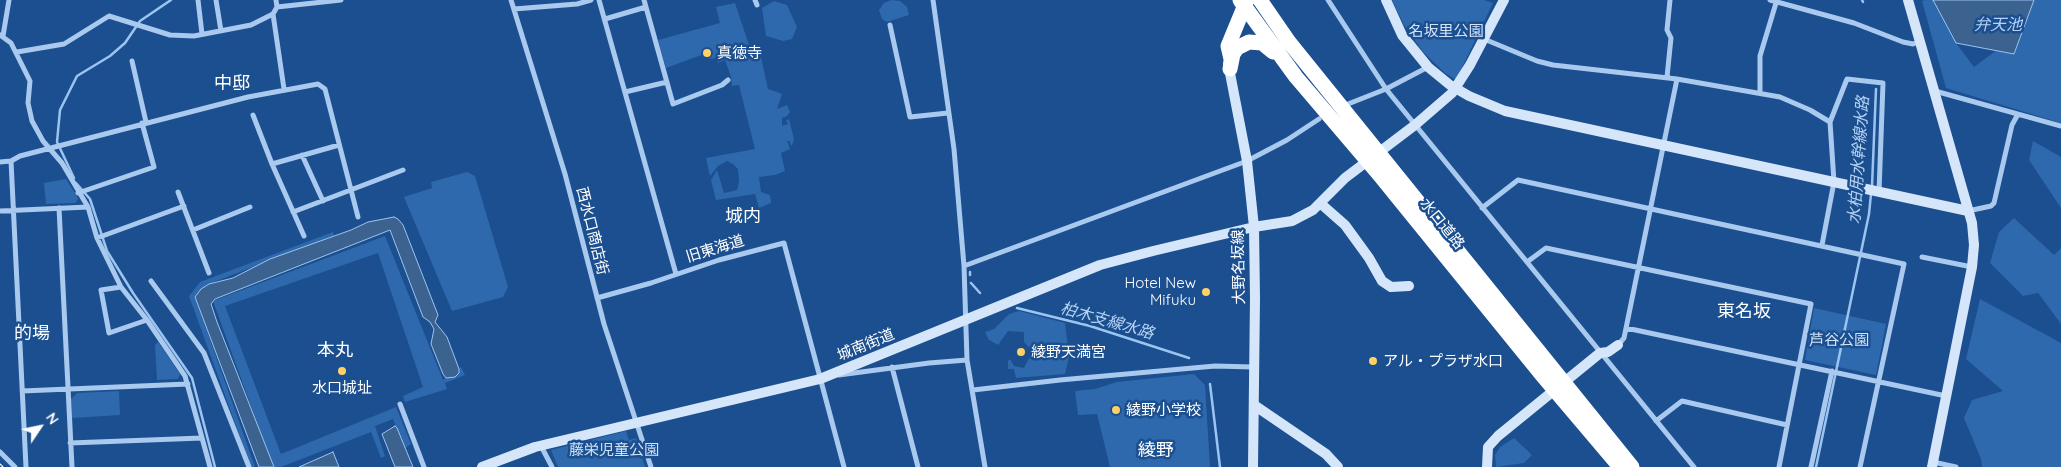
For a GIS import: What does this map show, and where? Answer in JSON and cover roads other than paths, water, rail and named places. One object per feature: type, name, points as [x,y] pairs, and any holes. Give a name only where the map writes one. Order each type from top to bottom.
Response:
[{"type":"highway","name":"水口道路","points":[[1260,0],[1373,156],[1559,385],[1620,467]]},
{"type":"highway","name":"水口道路","points":[[1242,1],[1296,77],[1373,156]]},
{"type":"highway","points":[[1231,65],[1228,46],[1242,1]]},
{"type":"highway","points":[[1231,65],[1233,54],[1242,45],[1249,42],[1262,43],[1296,77]]},
{"type":"highway","name":"水口道路","points":[[1559,385],[1632,467]]},
{"type":"street","points":[[9,0],[2,36],[11,43],[17,52],[30,81],[28,103],[30,116],[43,141],[51,149],[88,207],[97,238],[122,287],[185,376],[210,467]]},
{"type":"street","points":[[198,0],[202,34]]},
{"type":"street","points":[[216,0],[221,31]]},
{"type":"street","points":[[17,52],[64,44],[109,16],[170,36],[194,36],[251,25],[273,14],[277,7],[276,0]]},
{"type":"street","points":[[277,7],[342,0]]},
{"type":"street","name":"西水口商店街","points":[[511,0],[565,174],[597,298],[650,467]]},
{"type":"street","points":[[514,9],[577,4],[591,0]]},
{"type":"street","name":"旧東海道","points":[[599,0],[676,274],[718,260],[784,243],[844,467]]},
{"type":"street","points":[[644,0],[672,104],[722,85],[728,80]]},
{"type":"street","points":[[933,0],[954,149],[964,266],[967,360],[985,467]]},
{"type":"street","points":[[1328,0],[1386,89],[1694,467]]},
{"type":"street","points":[[1386,0],[1402,35],[1428,67],[1469,96],[1505,111],[1968,211],[1991,206],[1994,203],[2012,125],[2018,114]]},
{"type":"street","name":"城南街道","points":[[482,467],[515,453],[541,446],[820,379],[1100,265],[1152,251],[1292,221],[1303,216],[1320,203],[1345,178],[1415,124],[1456,88],[1495,21],[1504,0]]},
{"type":"street","points":[[1667,78],[1671,38],[1667,30],[1670,0]]},
{"type":"street","points":[[1770,0],[1854,22],[1903,42],[1913,44],[1921,41]]},
{"type":"street","points":[[1908,0],[1972,223],[1974,245],[1972,266],[1933,464],[1956,467]]},
{"type":"street","points":[[1760,92],[1760,56],[1776,3]]},
{"type":"street","points":[[605,19],[646,7]]},
{"type":"street","points":[[273,14],[284,90]]},
{"type":"street","points":[[890,26],[910,117],[948,113]]},
{"type":"street","points":[[1484,39],[1537,61],[1553,65],[1677,78],[1760,92],[1795,103],[1830,122]]},
{"type":"street","points":[[78,193],[154,167],[132,61]]},
{"type":"street","name":"大野名坂線","points":[[1231,65],[1247,161],[1254,228],[1253,467]]},
{"type":"street","points":[[1348,104],[1386,89],[1428,67]]},
{"type":"street","points":[[1487,467],[1487,452],[1491,443],[1559,385],[1600,353],[1608,352],[1618,345],[1624,338],[1677,78]]},
{"type":"street","points":[[1822,245],[1834,182],[1830,122],[1847,79],[1883,83],[1874,191]]},
{"type":"street","points":[[625,92],[667,82]]},
{"type":"street","points":[[0,162],[11,161],[20,156],[144,123],[284,90],[318,84],[325,89],[358,217]]},
{"type":"street","points":[[1935,91],[2061,126]]},
{"type":"street","points":[[253,115],[272,164],[304,236]]},
{"type":"street","points":[[964,266],[1247,161],[1287,140],[1319,119]]},
{"type":"street","points":[[272,164],[338,145]]},
{"type":"street","points":[[302,155],[322,201]]},
{"type":"street","points":[[11,161],[26,467]]},
{"type":"street","points":[[293,212],[403,170]]},
{"type":"street","points":[[1482,208],[1518,180],[1904,264],[1860,467]]},
{"type":"street","points":[[178,192],[209,273]]},
{"type":"street","points":[[1320,203],[1345,225],[1369,258],[1382,281],[1391,287],[1409,286]]},
{"type":"street","points":[[97,238],[184,206]]},
{"type":"street","points":[[0,211],[88,207]]},
{"type":"street","points":[[193,230],[250,207]]},
{"type":"street","points":[[59,208],[72,467]]},
{"type":"street","points":[[1527,262],[1546,248],[1811,304],[1779,467]]},
{"type":"street","points":[[1922,257],[1972,266]]},
{"type":"street","points":[[597,298],[676,274]]},
{"type":"street","points":[[151,281],[204,353],[249,467]]},
{"type":"street","points":[[122,287],[101,290],[110,332],[147,320]]},
{"type":"street","points":[[1626,328],[1947,396]]},
{"type":"street","points":[[833,375],[967,360]]},
{"type":"street","points":[[973,390],[1215,366],[1253,368]]},
{"type":"street","points":[[892,367],[918,467]]},
{"type":"street","points":[[1811,467],[1832,371]]},
{"type":"street","points":[[22,391],[188,384]]},
{"type":"street","points":[[1656,420],[1682,401],[1787,425]]},
{"type":"street","points":[[400,404],[424,467]]},
{"type":"street","points":[[1254,405],[1326,454],[1338,467]]},
{"type":"street","points":[[70,443],[202,438]]},
{"type":"street","points":[[541,446],[552,467]]},
{"type":"street","points":[[0,452],[15,467]]},
{"type":"water","name":"弁天池","points":[[1933,0],[2034,0],[2014,54],[1956,43]]},
{"type":"water","points":[[394,217],[403,225],[438,315],[435,322],[447,337],[459,373],[455,377],[446,378],[443,374],[431,344],[434,329],[430,322],[423,317],[390,230],[215,299],[211,304],[217,322],[274,467],[259,467],[195,297],[201,289],[209,284],[233,278],[270,259],[368,222]]},
{"type":"water","points":[[395,426],[413,467],[395,467],[382,434]]},
{"type":"water","points":[[333,452],[339,467],[299,467]]},
{"type":"waterway","points":[[74,178],[57,142],[60,110],[77,76],[110,56],[125,43],[140,21],[171,0]]},
{"type":"waterway","name":"水柏用水幹線水路","points":[[1872,186],[1876,89]]},
{"type":"waterway","points":[[76,183],[90,199],[107,251],[133,293],[192,378],[215,467]]},
{"type":"waterway","name":"水柏用水幹線水路","points":[[1816,467],[1869,214],[1871,194]]},
{"type":"waterway","points":[[971,283],[980,293]]},
{"type":"waterway","name":"柏木支線水路","points":[[1017,308],[1090,326],[1189,358]]},
{"type":"waterway","points":[[1210,384],[1220,467]]},
{"type":"place","name":"真徳寺","points":[[707,53]]},
{"type":"place","name":"Hotel New Mifuku","points":[[1206,292]]},
{"type":"place","name":"綾野天満宮","points":[[1021,352]]},
{"type":"place","name":"アル・プラザ水口","points":[[1373,361]]},
{"type":"place","name":"水口城址","points":[[342,371]]},
{"type":"place","name":"綾野小学校","points":[[1116,410]]},
{"type":"district","name":"中邸","points":[[232,84]]},
{"type":"district","name":"城内","points":[[743,217]]},
{"type":"district","name":"東名坂","points":[[1744,312]]},
{"type":"district","name":"的場","points":[[32,334]]},
{"type":"district","name":"本丸","points":[[335,351]]},
{"type":"district","name":"綾野","points":[[1156,451]]},
{"type":"park label","name":"名坂里公園","points":[[1446,31]]},
{"type":"park label","name":"芦谷公園","points":[[1839,340]]},
{"type":"park label","name":"藤栄児童公園","points":[[614,450]]}]
